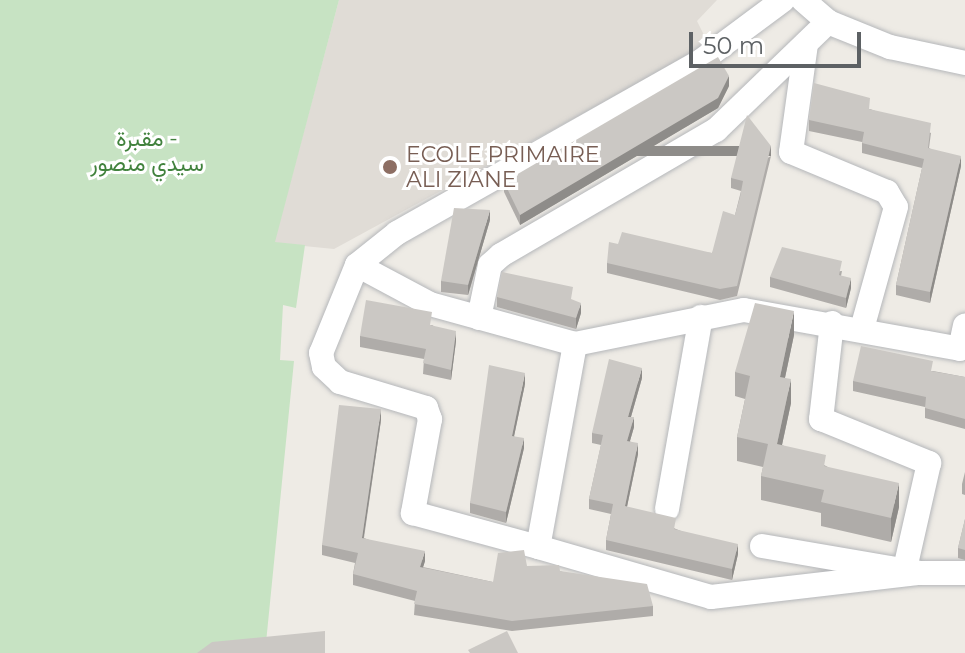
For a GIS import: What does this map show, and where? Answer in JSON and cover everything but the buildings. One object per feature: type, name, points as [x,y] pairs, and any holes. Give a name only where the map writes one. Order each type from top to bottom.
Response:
[{"type":"street","points":[[783,0],[701,61],[397,233],[357,265],[321,353],[324,367],[340,382],[426,408],[430,419],[413,513],[711,597],[913,571]]},
{"type":"street","points":[[803,0],[828,22],[890,47],[965,63]]},
{"type":"street","points":[[479,318],[490,265],[501,255],[716,130],[828,22]]},
{"type":"street","points":[[806,44],[791,152],[887,192],[896,207],[862,329]]},
{"type":"street","points":[[357,265],[430,304],[575,344],[744,310],[963,342]]},
{"type":"street","points":[[667,509],[701,317]]},
{"type":"street","points":[[832,323],[821,419],[929,463],[913,571]]},
{"type":"street","points":[[538,547],[575,344]]},
{"type":"street","points":[[762,546],[913,571],[965,573]]},
{"type":"shaded area","name":"ECOLE PRIMAIRE ALI ZIANE","points":[[339,0],[717,0],[697,21],[709,45],[334,249],[274,243]]},
{"type":"green space","name":"مقبرة - سيدي منصور","points":[[0,0],[339,0],[275,242],[305,245],[296,308],[283,305],[280,360],[294,361],[265,653],[0,653]]},
{"type":"place","name":"ECOLE PRIMAIRE ALI ZIANE","points":[[390,167]]}]
